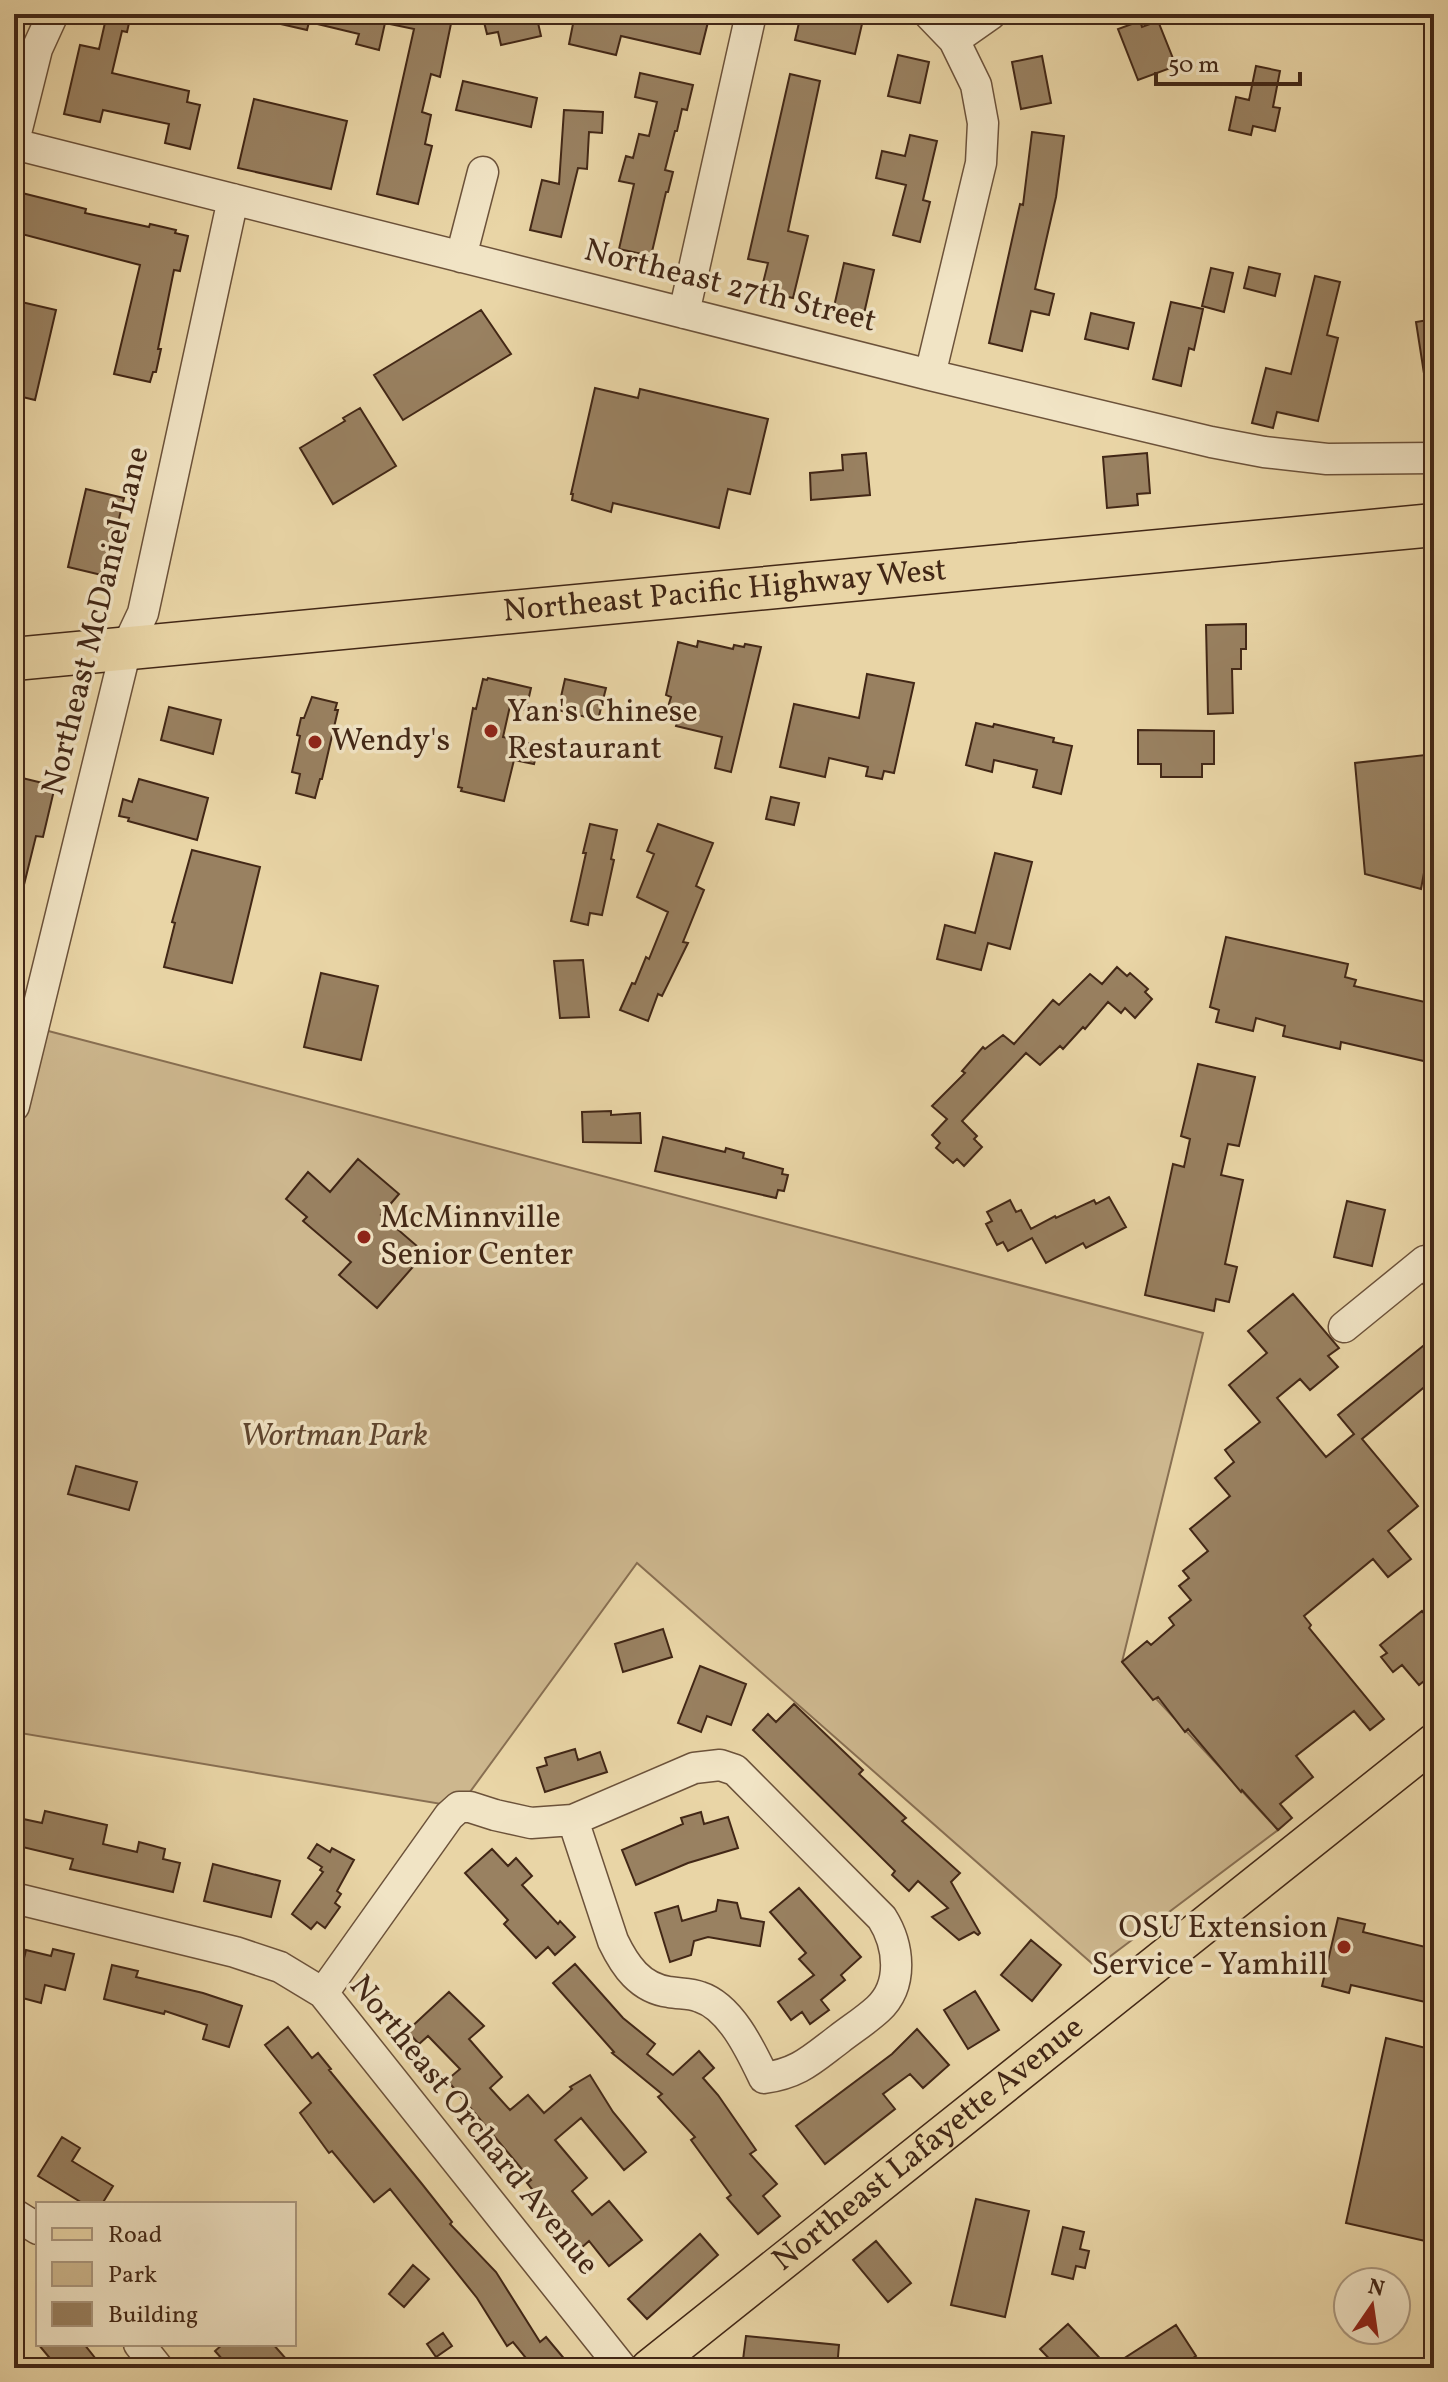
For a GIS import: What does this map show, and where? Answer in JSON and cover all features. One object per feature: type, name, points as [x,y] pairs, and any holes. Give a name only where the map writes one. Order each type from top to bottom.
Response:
[{"type":"highway","name":"Northeast Pacific Highway West","points":[[14,659],[1434,525]]},
{"type":"main road","name":"Northeast Lafayette Avenue","points":[[649,2368],[1434,1742]]},
{"type":"street","points":[[14,142],[37,49],[53,14]]},
{"type":"street","points":[[684,313],[751,14]]},
{"type":"street","points":[[929,14],[954,40],[976,85],[983,123],[981,163],[930,375]]},
{"type":"street","points":[[954,40],[991,14]]},
{"type":"street","name":"Northeast 27th Street","points":[[14,142],[930,375],[1196,439],[1264,452],[1327,459],[1434,458]]},
{"type":"street","points":[[461,257],[483,172]]},
{"type":"street","name":"Northeast McDaniel Lane","points":[[14,1106],[126,649],[143,613],[233,199]]},
{"type":"street","points":[[1344,1327],[1431,1262]]},
{"type":"street","points":[[323,1993],[449,1816],[459,1807],[531,1823],[573,1820],[694,1768],[720,1765],[735,1770],[882,1918],[890,1931],[897,1958],[890,1992],[881,2007],[799,2070],[764,2078],[749,2045],[715,2006],[702,1997],[651,1988],[620,1956],[573,1820]]},
{"type":"street","name":"Northeast Orchard Avenue","points":[[14,1898],[235,1952],[280,1967],[323,1993],[622,2368]]},
{"type":"street","points":[[14,2214],[36,2228]]},
{"type":"street","points":[[141,2346],[158,2368]]},
{"type":"green space","name":"Wortman Park","points":[[33,1027],[1203,1333],[1122,1662],[1278,1830],[1096,1967],[637,1563],[459,1807],[14,1732],[14,1106]]},
{"type":"building","points":[[107,14],[131,14],[127,32],[122,31],[112,73],[189,91],[187,102],[200,105],[190,149],[165,143],[169,124],[103,110],[100,122],[64,114],[80,45],[99,49]]},
{"type":"building","points":[[264,14],[453,14],[440,77],[431,74],[422,112],[431,115],[425,144],[432,146],[418,204],[377,194],[414,29],[385,23],[379,50],[356,44],[359,34],[309,22],[307,30],[263,20]]},
{"type":"building","points":[[482,14],[536,14],[541,36],[501,45],[498,32],[487,34]]},
{"type":"building","points":[[575,14],[710,14],[700,54],[621,36],[616,55],[569,44]]},
{"type":"building","points":[[801,14],[817,14],[862,24],[855,54],[795,40]]},
{"type":"building","points":[[1140,21],[1142,27],[1158,21],[1176,66],[1138,80],[1118,29]]},
{"type":"building","points":[[898,55],[929,62],[920,103],[888,96]]},
{"type":"building","points":[[1042,56],[1051,103],[1021,109],[1012,62]]},
{"type":"building","points":[[1256,66],[1280,71],[1273,107],[1280,108],[1275,131],[1253,126],[1251,135],[1229,130],[1236,97],[1249,100]]},
{"type":"building","points":[[640,73],[693,85],[687,110],[682,109],[665,170],[673,172],[651,256],[619,249],[634,184],[619,181],[626,156],[633,158],[639,134],[649,136],[657,102],[635,97]]},
{"type":"building","points":[[790,74],[820,81],[788,231],[808,236],[793,298],[761,291],[768,263],[748,259]]},
{"type":"building","points":[[463,81],[537,98],[531,127],[456,110]]},
{"type":"building","points":[[254,99],[347,121],[331,189],[238,168]]},
{"type":"building","points":[[564,110],[603,112],[602,133],[589,132],[587,169],[578,168],[561,237],[530,230],[542,180],[559,184]]},
{"type":"building","points":[[1032,132],[1064,136],[1056,197],[1035,289],[1054,294],[1049,315],[1031,311],[1022,351],[989,343],[1020,204],[1023,205]]},
{"type":"building","points":[[910,135],[937,141],[923,200],[930,202],[920,242],[893,235],[906,185],[876,178],[882,151],[905,156]]},
{"type":"building","points":[[14,191],[86,209],[85,213],[149,227],[150,224],[188,236],[180,271],[174,270],[158,349],[161,349],[156,372],[153,372],[150,382],[114,374],[140,265],[14,232]]},
{"type":"building","points":[[844,263],[874,270],[863,318],[833,311]]},
{"type":"building","points":[[1249,267],[1280,274],[1275,296],[1244,288]]},
{"type":"building","points":[[1211,268],[1233,273],[1224,312],[1202,306]]},
{"type":"building","points":[[1315,276],[1340,282],[1327,335],[1338,338],[1318,421],[1277,412],[1273,428],[1252,423],[1266,368],[1291,374]]},
{"type":"building","points":[[17,301],[56,310],[35,400],[14,395],[14,312]]},
{"type":"building","points":[[1171,302],[1203,309],[1194,350],[1189,348],[1181,386],[1153,379]]},
{"type":"building","points":[[481,310],[511,354],[403,420],[374,375]]},
{"type":"building","points":[[1091,313],[1134,323],[1128,349],[1085,339]]},
{"type":"building","points":[[1434,319],[1434,379],[1425,380],[1416,322]]},
{"type":"building","points":[[595,388],[638,398],[640,389],[768,419],[750,494],[728,489],[719,528],[613,503],[611,512],[572,500]]},
{"type":"building","points":[[360,408],[396,466],[333,504],[300,448],[345,421],[343,418]]},
{"type":"building","points":[[866,453],[870,495],[811,500],[810,473],[843,470],[842,455]]},
{"type":"building","points":[[1147,453],[1150,493],[1137,494],[1138,505],[1107,508],[1103,457]]},
{"type":"building","points":[[86,489],[124,498],[118,523],[123,524],[110,577],[68,567]]},
{"type":"building","points":[[1246,624],[1246,649],[1241,649],[1241,669],[1232,669],[1233,713],[1208,714],[1206,625]]},
{"type":"building","points":[[698,641],[733,649],[734,645],[744,647],[745,644],[761,647],[731,772],[715,768],[722,737],[676,726],[680,710],[668,707],[671,697],[666,695],[678,642],[697,647]]},
{"type":"building","points":[[867,674],[914,683],[894,773],[884,771],[882,779],[866,776],[868,767],[829,758],[825,777],[780,767],[794,704],[859,718]]},
{"type":"building","points":[[483,679],[531,688],[526,710],[510,706],[503,737],[539,746],[534,764],[514,760],[504,801],[461,791],[462,788],[458,787],[473,708],[476,709]]},
{"type":"building","points":[[565,679],[606,688],[598,720],[558,710]]},
{"type":"building","points":[[312,697],[337,703],[335,710],[338,710],[315,798],[296,793],[300,774],[292,772],[301,718],[304,718]]},
{"type":"building","points":[[169,707],[221,720],[213,754],[161,740]]},
{"type":"building","points":[[976,723],[993,727],[994,724],[1054,738],[1053,742],[1072,746],[1061,794],[1033,787],[1037,770],[994,760],[992,772],[966,765]]},
{"type":"building","points":[[1138,730],[1214,731],[1214,764],[1202,764],[1202,777],[1161,777],[1161,764],[1138,764]]},
{"type":"building","points":[[1434,754],[1434,862],[1426,862],[1421,889],[1365,874],[1355,763]]},
{"type":"building","points":[[14,776],[55,786],[43,837],[36,836],[20,901],[14,901]]},
{"type":"building","points":[[139,779],[208,798],[197,840],[119,816],[123,799],[132,802]]},
{"type":"building","points":[[771,797],[799,803],[794,825],[766,819]]},
{"type":"building","points":[[590,824],[617,830],[602,915],[590,913],[588,925],[571,921]]},
{"type":"building","points":[[658,824],[713,843],[696,886],[704,890],[683,942],[688,943],[662,996],[658,994],[648,1021],[620,1010],[646,957],[649,959],[668,912],[637,897],[654,854],[647,851]]},
{"type":"building","points":[[192,850],[260,867],[232,983],[164,967],[175,923],[172,922]]},
{"type":"building","points":[[995,853],[1032,862],[1010,949],[988,943],[981,970],[937,959],[945,925],[975,933]]},
{"type":"building","points":[[1226,937],[1348,964],[1345,977],[1356,980],[1354,986],[1434,1004],[1434,1039],[1428,1062],[1341,1042],[1340,1049],[1283,1036],[1285,1026],[1256,1018],[1253,1031],[1216,1022],[1219,1010],[1210,1007]]},
{"type":"building","points":[[583,960],[589,1017],[560,1018],[554,961]]},
{"type":"building","points":[[1117,967],[1127,976],[1130,973],[1148,989],[1145,992],[1152,999],[1135,1018],[1125,1008],[1121,1013],[1108,1002],[1085,1029],[1083,1027],[1063,1049],[1060,1046],[1040,1065],[1026,1053],[962,1121],[977,1136],[974,1139],[982,1147],[964,1166],[957,1159],[953,1163],[936,1148],[940,1143],[932,1135],[947,1119],[932,1106],[965,1073],[962,1071],[983,1047],[985,1049],[1003,1035],[1014,1044],[1053,1000],[1059,1005],[1090,974],[1102,984]]},
{"type":"building","points":[[321,973],[378,986],[361,1060],[304,1047]]},
{"type":"building","points":[[1198,1064],[1255,1077],[1239,1146],[1228,1144],[1221,1175],[1243,1180],[1225,1264],[1237,1267],[1229,1302],[1216,1299],[1214,1311],[1145,1295],[1173,1164],[1184,1167],[1190,1139],[1181,1136]]},
{"type":"building","points":[[611,1111],[611,1115],[640,1113],[641,1143],[583,1142],[582,1112]]},
{"type":"building","points":[[663,1137],[725,1152],[726,1148],[744,1153],[743,1158],[783,1169],[782,1174],[788,1175],[784,1191],[778,1190],[776,1198],[655,1171]]},
{"type":"building","name":"McMinnville Senior Center","points":[[358,1159],[399,1194],[381,1215],[425,1253],[377,1308],[339,1275],[351,1262],[303,1221],[307,1217],[286,1199],[308,1172],[330,1192]]},
{"type":"building","points":[[1109,1197],[1126,1227],[1086,1248],[1083,1243],[1046,1263],[1032,1238],[1008,1251],[1003,1242],[997,1245],[986,1224],[992,1221],[987,1212],[1010,1200],[1016,1212],[1021,1210],[1031,1229],[1094,1200],[1096,1204]]},
{"type":"building","points":[[1347,1201],[1385,1210],[1372,1266],[1334,1257]]},
{"type":"building","points":[[1293,1294],[1339,1348],[1328,1356],[1338,1367],[1310,1390],[1300,1379],[1277,1398],[1326,1457],[1354,1434],[1338,1415],[1434,1337],[1434,1379],[1362,1439],[1418,1506],[1388,1531],[1411,1559],[1388,1577],[1373,1559],[1304,1616],[1311,1625],[1309,1628],[1384,1719],[1370,1730],[1354,1711],[1296,1756],[1313,1777],[1280,1804],[1292,1818],[1278,1830],[1188,1729],[1185,1732],[1158,1697],[1153,1700],[1122,1662],[1147,1641],[1151,1645],[1174,1625],[1169,1618],[1191,1600],[1179,1586],[1189,1578],[1183,1571],[1208,1551],[1190,1529],[1230,1496],[1215,1478],[1234,1462],[1225,1450],[1260,1422],[1229,1385],[1267,1353],[1248,1331]]},
{"type":"building","points":[[76,1466],[137,1482],[129,1510],[68,1494]]},
{"type":"building","points":[[1422,1611],[1434,1625],[1434,1673],[1419,1685],[1402,1665],[1393,1672],[1381,1657],[1387,1653],[1380,1645]]},
{"type":"building","points":[[663,1629],[672,1657],[623,1672],[615,1644]]},
{"type":"building","points":[[700,1666],[746,1684],[731,1725],[707,1716],[701,1732],[678,1723]]},
{"type":"building","points":[[794,1704],[863,1770],[859,1774],[906,1818],[902,1821],[960,1873],[951,1882],[980,1933],[978,1935],[974,1932],[959,1940],[932,1917],[948,1908],[918,1881],[909,1891],[892,1875],[895,1871],[753,1730],[768,1714],[776,1722]]},
{"type":"building","points":[[575,1749],[578,1760],[600,1752],[607,1772],[545,1792],[537,1768],[547,1765],[545,1758]]},
{"type":"building","points":[[45,1811],[107,1825],[103,1844],[137,1852],[139,1842],[165,1849],[163,1859],[180,1863],[173,1892],[70,1869],[73,1859],[14,1845],[14,1817],[42,1823]]},
{"type":"building","points":[[701,1812],[704,1824],[728,1817],[738,1848],[688,1863],[636,1885],[622,1850],[683,1824],[681,1818]]},
{"type":"building","points":[[317,1844],[354,1860],[337,1891],[341,1894],[335,1903],[340,1907],[325,1928],[317,1922],[311,1929],[292,1914],[323,1872],[320,1870],[322,1867],[308,1858]]},
{"type":"building","points":[[492,1849],[508,1866],[516,1858],[532,1876],[522,1885],[558,1924],[560,1921],[575,1937],[555,1955],[548,1947],[536,1958],[504,1924],[508,1920],[465,1873]]},
{"type":"building","points":[[213,1864],[280,1881],[271,1917],[204,1901]]},
{"type":"building","points":[[799,1888],[861,1957],[841,1975],[845,1980],[821,2000],[829,2010],[810,2024],[802,2012],[791,2020],[778,2002],[814,1975],[799,1959],[806,1953],[770,1912]]},
{"type":"building","points":[[718,1900],[737,1903],[741,1918],[764,1922],[760,1946],[708,1937],[694,1941],[691,1955],[670,1962],[655,1913],[678,1906],[682,1921],[716,1911]]},
{"type":"building","points":[[1338,1918],[1365,1924],[1363,1932],[1434,1949],[1434,2004],[1351,1985],[1349,1993],[1322,1986]]},
{"type":"building","points":[[1031,1940],[1061,1965],[1032,2001],[1001,1975]]},
{"type":"building","points":[[53,1949],[74,1954],[65,1990],[45,1985],[41,2003],[15,1996],[26,1950],[51,1956]]},
{"type":"building","points":[[575,1964],[623,2018],[655,2044],[647,2054],[673,2075],[699,2051],[714,2068],[703,2078],[756,2150],[750,2154],[777,2184],[763,2196],[780,2216],[758,2234],[727,2198],[731,2195],[691,2140],[695,2137],[658,2097],[662,2094],[612,2053],[553,1983]]},
{"type":"building","points":[[112,1965],[138,1971],[136,1977],[242,2006],[229,2047],[203,2039],[207,2025],[165,2011],[164,2014],[104,1999]]},
{"type":"building","points":[[975,1991],[999,2030],[968,2049],[944,2010]]},
{"type":"building","points":[[449,1992],[484,2026],[469,2039],[502,2077],[490,2088],[510,2110],[528,2095],[544,2113],[572,2089],[570,2087],[590,2075],[613,2112],[646,2152],[624,2170],[581,2118],[555,2140],[587,2178],[572,2191],[592,2215],[609,2201],[642,2240],[609,2266],[589,2241],[580,2249],[527,2183],[531,2180],[447,2080],[460,2069],[428,2036],[419,2044],[407,2031]]},
{"type":"building","points":[[288,2027],[312,2058],[318,2053],[452,2222],[450,2224],[496,2272],[540,2342],[546,2337],[572,2368],[534,2368],[513,2342],[507,2346],[477,2298],[390,2189],[374,2202],[332,2151],[329,2153],[300,2113],[311,2103],[265,2045]]},
{"type":"building","points":[[917,2029],[949,2065],[923,2088],[910,2074],[883,2094],[895,2109],[825,2164],[796,2126],[892,2054]]},
{"type":"building","points":[[1386,2038],[1434,2050],[1434,2243],[1346,2223]]},
{"type":"building","points":[[62,2137],[80,2148],[72,2161],[113,2186],[103,2202],[81,2202],[38,2176]]},
{"type":"building","points":[[976,2199],[1029,2211],[1005,2317],[951,2305]]},
{"type":"building","points":[[1063,2227],[1084,2232],[1080,2249],[1089,2251],[1085,2268],[1076,2266],[1073,2279],[1052,2274]]},
{"type":"building","points":[[700,2234],[718,2255],[647,2319],[628,2299]]},
{"type":"building","points":[[876,2241],[911,2283],[888,2302],[853,2260]]},
{"type":"building","points":[[413,2265],[429,2279],[404,2307],[389,2294]]},
{"type":"building","points":[[1068,2324],[1109,2368],[1058,2368],[1040,2349]]},
{"type":"building","points":[[1176,2325],[1196,2356],[1177,2368],[1109,2368]]},
{"type":"building","points":[[443,2333],[452,2346],[436,2357],[427,2344]]},
{"type":"building","points":[[746,2336],[839,2345],[837,2368],[742,2368]]},
{"type":"building","points":[[40,2346],[86,2346],[103,2368],[58,2368]]},
{"type":"building","points":[[221,2346],[275,2346],[294,2368],[230,2368],[215,2351]]},
{"type":"place","name":"Yan's Chinese Restaurant","points":[[491,731]]},
{"type":"place","name":"Wendy's","points":[[315,742]]},
{"type":"place","name":"McMinnville Senior Center","points":[[364,1237]]},
{"type":"place","name":"OSU Extension Service - Yamhill","points":[[1344,1947]]}]
